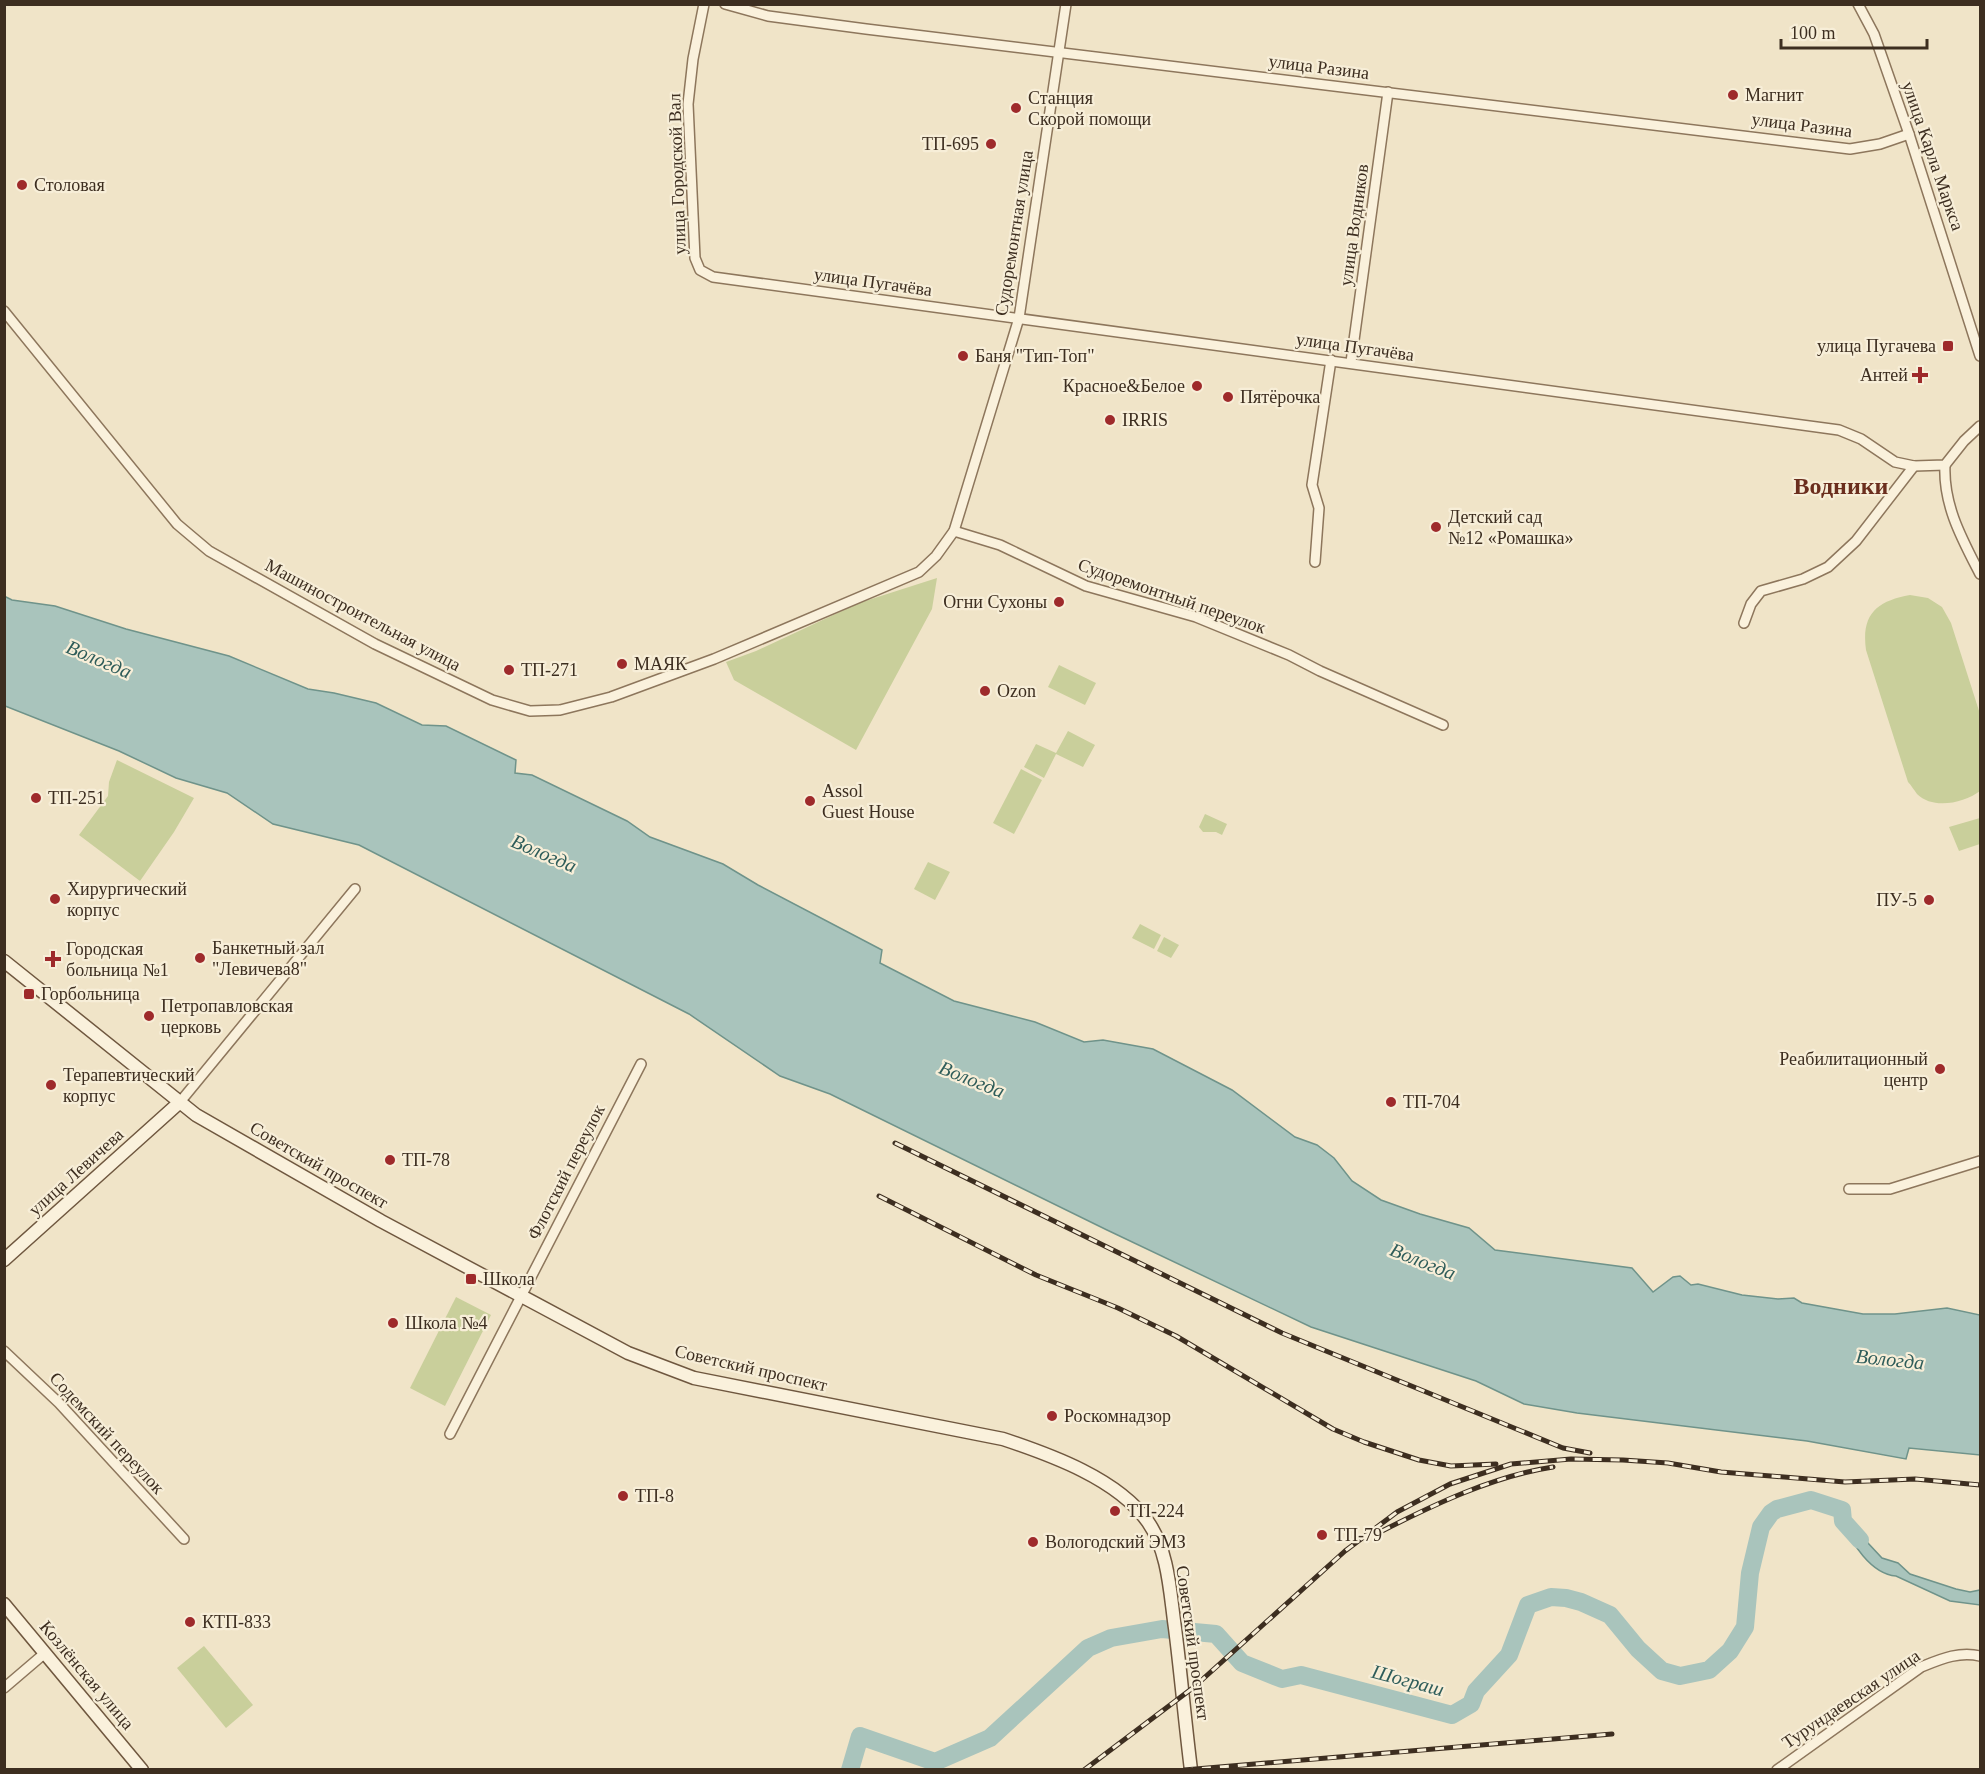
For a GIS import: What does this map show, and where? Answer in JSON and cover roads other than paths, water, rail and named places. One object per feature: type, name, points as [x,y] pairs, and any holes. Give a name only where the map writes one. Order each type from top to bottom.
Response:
[{"type":"street","name":"улица Городской Вал","points":[[700,270],[695,258],[688,104],[693,59],[704,4]]},
{"type":"street","name":"улица Разина","points":[[725,4],[780,18],[1850,149],[1880,144],[1909,134]]},
{"type":"street","name":"Судоремонтная улица","points":[[954,531],[1019,318],[1066,4]]},
{"type":"street","name":"улица Карла Маркса","points":[[1858,4],[1874,34],[1909,134],[1980,356]]},
{"type":"street","name":"улица Водников","points":[[1351,362],[1388,92]]},
{"type":"street","name":"улица Пугачёва","points":[[700,270],[712,276],[1839,430],[1861,439],[1895,462],[1914,466],[1945,465]]},
{"type":"street","name":"Машиностроительная улица","points":[[4,311],[177,524],[209,551],[375,644],[492,700],[530,711],[560,710],[611,697],[735,650],[919,572],[936,556],[954,531]]},
{"type":"street","points":[[1315,562],[1319,508],[1312,485],[1331,360]]},
{"type":"street","points":[[1980,426],[1964,441],[1945,465],[1944,483],[1959,532],[1980,574]]},
{"type":"street","points":[[1744,623],[1751,604],[1761,591],[1803,579],[1828,567],[1856,541],[1914,466]]},
{"type":"street","name":"Судоремонтный переулок","points":[[954,531],[1000,545],[1086,585],[1196,617],[1289,655],[1443,725]]},
{"type":"street","name":"улица Левичева","points":[[4,1260],[180,1102],[355,889]]},
{"type":"street","name":"Советский проспект","points":[[4,961],[196,1115],[381,1221],[628,1353],[694,1378],[996,1438],[1046,1453],[1113,1490],[1134,1506],[1148,1522],[1157,1538],[1162,1554],[1172,1607],[1191,1770]]},
{"type":"street","name":"Флотский переулок","points":[[450,1434],[641,1064]]},
{"type":"street","points":[[1849,1189],[1890,1189],[1980,1161]]},
{"type":"street","name":"Содемский переулок","points":[[4,1351],[59,1403],[184,1539]]},
{"type":"street","name":"Козлёнская улица","points":[[4,1604],[142,1770]]},
{"type":"street","points":[[4,1688],[45,1653]]},
{"type":"street","name":"Турундаевская улица","points":[[1777,1770],[1922,1667],[1947,1657],[1972,1654],[1980,1656]]},
{"type":"water","name":"Вологда","points":[[4,596],[12,600],[55,606],[126,629],[229,656],[308,689],[376,703],[422,725],[446,726],[516,760],[515,773],[532,775],[627,821],[650,837],[723,864],[758,885],[882,950],[880,963],[954,1001],[1035,1022],[1084,1042],[1103,1040],[1153,1049],[1232,1090],[1295,1137],[1317,1145],[1334,1158],[1352,1181],[1381,1200],[1469,1228],[1495,1250],[1632,1268],[1653,1292],[1673,1277],[1680,1276],[1691,1285],[1698,1284],[1742,1295],[1778,1299],[1794,1298],[1802,1303],[1863,1314],[1895,1314],[1947,1308],[1980,1315],[1980,1455],[1909,1448],[1906,1459],[1807,1441],[1577,1413],[1524,1404],[1476,1381],[1311,1327],[830,1094],[780,1076],[689,1014],[359,845],[273,824],[227,793],[176,778],[119,751],[5,706]]},
{"type":"water","points":[[1843,1521],[1854,1528],[1882,1558],[1898,1563],[1910,1574],[1956,1589],[1970,1592],[1980,1590],[1980,1605],[1950,1601],[1878,1570],[1857,1548]]},
{"type":"waterway","name":"Шограш","points":[[850,1770],[860,1736],[935,1762],[990,1738],[1088,1648],[1111,1638],[1162,1629],[1216,1634],[1242,1663],[1282,1679],[1301,1675],[1452,1715],[1471,1704],[1476,1691],[1509,1655],[1528,1605],[1551,1597],[1581,1602],[1610,1615],[1638,1649],[1662,1671],[1680,1676],[1709,1670],[1730,1651],[1745,1627],[1750,1573],[1761,1527],[1771,1513],[1777,1509],[1811,1500],[1842,1510],[1843,1521],[1860,1540]]},
{"type":"railway","points":[[895,1143],[1282,1333],[1563,1448],[1590,1453]]},
{"type":"railway","points":[[879,1196],[1036,1275],[1118,1308],[1176,1336],[1333,1429],[1419,1460],[1451,1466],[1496,1464]]},
{"type":"railway","points":[[1084,1770],[1194,1687],[1345,1551],[1397,1512],[1450,1484],[1511,1464],[1571,1459],[1623,1460],[1668,1463],[1721,1472],[1845,1482],[1915,1479],[1980,1485]]},
{"type":"railway","points":[[1382,1531],[1444,1501],[1487,1484],[1553,1467]]},
{"type":"railway","points":[[1184,1770],[1612,1734]]},
{"type":"place","name":"Магнит","points":[[1733,95]]},
{"type":"place","name":"Станция Скорой помощи","points":[[1016,108]]},
{"type":"place","name":"ТП-695","points":[[991,144]]},
{"type":"place","name":"Столовая","points":[[22,185]]},
{"type":"place","name":"улица Пугачева","points":[[1948,346]]},
{"type":"place","name":"Баня \"Тип-Топ\"","points":[[963,356]]},
{"type":"place","name":"Антей","points":[[1920,375]]},
{"type":"place","name":"Красное&Белое","points":[[1197,386]]},
{"type":"place","name":"Пятёрочка","points":[[1228,397]]},
{"type":"place","name":"IRRIS","points":[[1110,420]]},
{"type":"place","name":"Детский сад №12 «Ромашка»","points":[[1436,527]]},
{"type":"place","name":"Огни Сухоны","points":[[1059,602]]},
{"type":"place","name":"МАЯК","points":[[622,664]]},
{"type":"place","name":"ТП-271","points":[[509,670]]},
{"type":"place","name":"Ozon","points":[[985,691]]},
{"type":"place","name":"ТП-251","points":[[36,798]]},
{"type":"place","name":"Assol Guest House","points":[[810,801]]},
{"type":"place","name":"Хирургический корпус","points":[[55,899]]},
{"type":"place","name":"ПУ-5","points":[[1929,900]]},
{"type":"place","name":"Банкетный зал \"Левичева8\"","points":[[200,958]]},
{"type":"place","name":"Городская больница №1","points":[[53,959]]},
{"type":"place","name":"Горбольница","points":[[29,994]]},
{"type":"place","name":"Петропавловская церковь","points":[[149,1016]]},
{"type":"place","name":"Реабилитационный центр","points":[[1940,1069]]},
{"type":"place","name":"Терапевтический корпус","points":[[51,1085]]},
{"type":"place","name":"ТП-704","points":[[1391,1102]]},
{"type":"place","name":"ТП-78","points":[[390,1160]]},
{"type":"place","name":"Школа","points":[[471,1279]]},
{"type":"place","name":"Школа №4","points":[[393,1323]]},
{"type":"place","name":"Роскомнадзор","points":[[1052,1416]]},
{"type":"place","name":"ТП-8","points":[[623,1496]]},
{"type":"place","name":"ТП-224","points":[[1115,1511]]},
{"type":"place","name":"ТП-79","points":[[1322,1535]]},
{"type":"place","name":"Вологодский ЭМЗ","points":[[1033,1542]]},
{"type":"place","name":"КТП-833","points":[[190,1622]]},
{"type":"district","name":"Водники","points":[[1841,486]]}]
